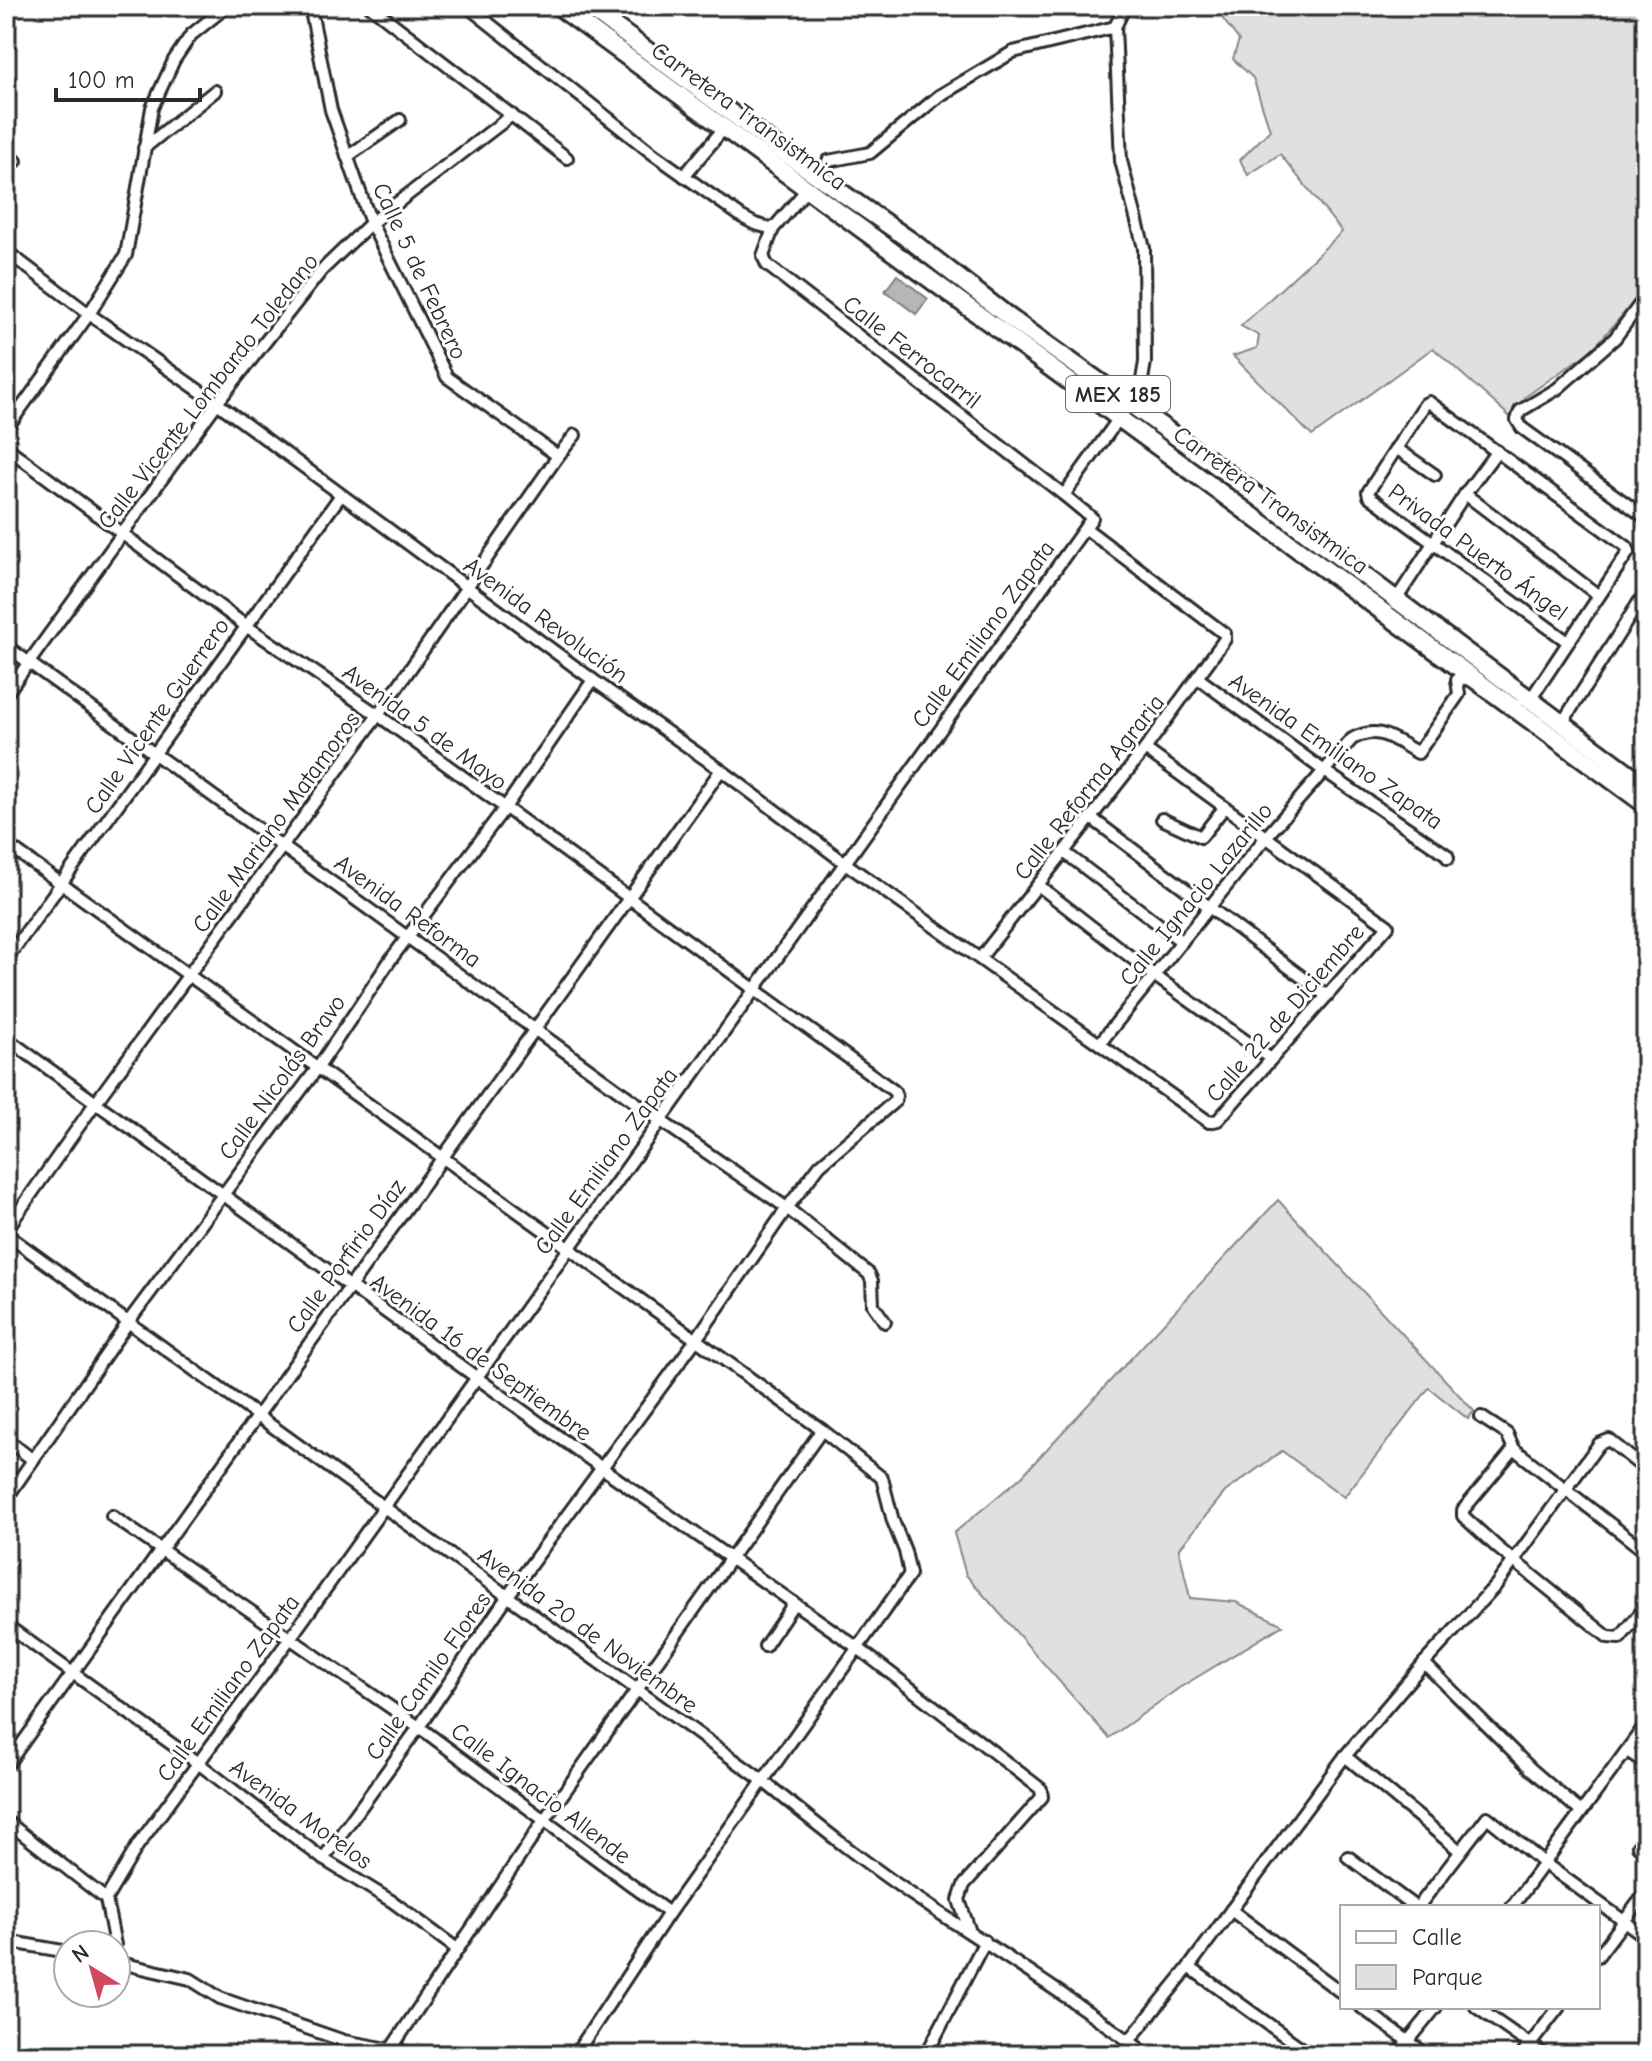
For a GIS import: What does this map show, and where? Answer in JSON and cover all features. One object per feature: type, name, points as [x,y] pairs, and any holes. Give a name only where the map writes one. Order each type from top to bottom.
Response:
[{"type":"main road","name":"Carretera Transistmica","points":[[558,6],[1120,419],[1391,608],[1532,697],[1646,805]]},
{"type":"main road","name":"Carretera Transistmica","points":[[587,6],[789,156],[914,243],[1010,318],[1213,463],[1475,681],[1497,687],[1534,716],[1560,725],[1646,786]]},
{"type":"main road","points":[[1050,366],[1066,371],[1113,405],[1131,403]]},
{"type":"main road","points":[[1120,419],[1139,420],[1202,462],[1213,463]]},
{"type":"street","points":[[6,429],[89,314],[126,255],[152,108],[174,60],[191,35],[227,6]]},
{"type":"street","name":"Calle 5 de Febrero","points":[[310,6],[331,110],[371,223],[447,377],[558,456]]},
{"type":"street","points":[[370,6],[567,158]]},
{"type":"street","points":[[467,6],[684,176],[755,224],[773,229],[802,195]]},
{"type":"street","points":[[1064,495],[1131,403],[1142,380],[1145,362],[1144,248],[1121,161],[1115,27],[1125,6]]},
{"type":"street","points":[[828,161],[878,149],[939,96],[1013,52],[1101,33],[1115,27]]},
{"type":"street","points":[[144,148],[215,91]]},
{"type":"street","name":"Calle Vicente Lombardo Toledano","points":[[6,694],[217,403],[322,270],[371,223],[512,115]]},
{"type":"street","points":[[347,157],[400,120]]},
{"type":"street","points":[[684,176],[725,127]]},
{"type":"street","name":"Calle Ferrocarril","points":[[773,229],[763,256],[767,265],[1064,495]]},
{"type":"street","name":"Avenida Revolución","points":[[6,251],[845,863],[1209,1122]]},
{"type":"street","points":[[1646,296],[1615,338],[1557,389],[1520,411],[1517,420],[1522,428],[1646,518]]},
{"type":"street","points":[[1435,475],[1396,448],[1429,402],[1629,551],[1532,697]]},
{"type":"street","name":"Calle Mariano Matamoros","points":[[6,1232],[575,435]]},
{"type":"street","name":"Avenida 5 de Mayo","points":[[6,447],[246,626],[378,715],[894,1091],[895,1101],[820,1165]]},
{"type":"street","name":"Privada Puerto Ángel","points":[[1396,448],[1368,492],[1369,496],[1568,642]]},
{"type":"street","points":[[1391,608],[1465,494],[1497,451]]},
{"type":"street","points":[[1465,494],[1599,596]]},
{"type":"street","name":"Calle Vicente Guerrero","points":[[6,960],[341,495]]},
{"type":"street","name":"Calle Emiliano Zapata","points":[[106,1899],[138,1845],[291,1637],[1085,528],[1092,516],[1064,495]]},
{"type":"street","name":"Calle Reforma Agraria","points":[[981,957],[1145,749],[1225,639],[1225,634],[1085,528]]},
{"type":"street","points":[[1560,725],[1646,591]]},
{"type":"street","name":"Avenida Reforma","points":[[6,646],[661,1121],[787,1208],[869,1274],[873,1305],[885,1322]]},
{"type":"street","name":"Avenida Emiliano Zapata","points":[[1198,678],[1448,858]]},
{"type":"street","name":"Calle Nicolás Bravo","points":[[6,1499],[129,1321],[319,1066],[408,935],[504,809],[593,680]]},
{"type":"street","name":"Calle Ignacio Lazarillo","points":[[1100,1043],[1266,837],[1352,739],[1365,732],[1381,732],[1418,753],[1459,694],[1457,680],[1475,681]]},
{"type":"street","points":[[1145,749],[1266,837]]},
{"type":"street","name":"Calle Porfirio Díaz","points":[[6,1766],[721,770]]},
{"type":"street","points":[[1162,819],[1201,837],[1224,808]]},
{"type":"street","points":[[1090,817],[1327,996]]},
{"type":"street","name":"Calle 22 de Diciembre","points":[[1209,1122],[1218,1120],[1388,926],[1266,837]]},
{"type":"street","points":[[6,844],[822,1430],[882,1478],[910,1574],[669,1913],[575,2055]]},
{"type":"street","points":[[1064,852],[1182,942]]},
{"type":"street","points":[[1038,885],[1155,976],[1271,1059]]},
{"type":"street","name":"Avenida 16 de Septiembre","points":[[6,1038],[730,1560],[858,1648],[1041,1789],[1042,1797],[964,1885],[959,1900],[970,1932]]},
{"type":"street","name":"Calle Camilo Flores","points":[[323,1859],[419,1727],[507,1597],[820,1165]]},
{"type":"street","name":"Avenida 20 de Noviembre","points":[[6,1232],[762,1780],[850,1850],[1148,2055]]},
{"type":"street","points":[[1481,1417],[1507,1434],[1514,1449],[1646,1552]]},
{"type":"street","points":[[391,2049],[545,1819],[822,1430]]},
{"type":"street","points":[[6,1439],[33,1460]]},
{"type":"street","points":[[1129,2041],[1189,1967],[1345,1756],[1514,1561],[1599,1444],[1609,1440],[1646,1470]]},
{"type":"street","points":[[1514,1449],[1463,1510],[1463,1516],[1608,1637],[1620,1638],[1646,1606]]},
{"type":"street","name":"Calle Ignacio Allende","points":[[112,1516],[419,1727],[669,1913]]},
{"type":"street","points":[[765,1646],[794,1603]]},
{"type":"street","name":"Avenida Morelos","points":[[6,1625],[198,1763],[323,1859],[393,1902],[457,1949]]},
{"type":"street","points":[[1424,1663],[1531,1769],[1581,1812]]},
{"type":"street","points":[[1513,1905],[1646,1724]]},
{"type":"street","points":[[1628,1751],[1646,1764]]},
{"type":"street","points":[[1345,1756],[1460,1851]]},
{"type":"street","points":[[1419,1905],[1487,1817],[1646,1937]]},
{"type":"street","points":[[6,1821],[106,1899],[112,1929]]},
{"type":"street","points":[[1348,1857],[1414,1905]]},
{"type":"street","points":[[1600,1953],[1646,1892]]},
{"type":"street","points":[[1231,1910],[1340,1992]]},
{"type":"street","points":[[6,1941],[52,1949]]},
{"type":"street","points":[[926,2055],[985,1941]]},
{"type":"street","points":[[132,1965],[190,1979],[220,1998],[333,2038],[422,2055]]},
{"type":"street","points":[[1189,1967],[1311,2055]]},
{"type":"street","points":[[1364,2009],[1427,2055]]},
{"type":"street","points":[[1397,2055],[1434,2009]]},
{"type":"street","points":[[1479,2009],[1545,2055]]},
{"type":"street","points":[[1522,2055],[1557,2009]]},
{"type":"green space","points":[[1256,6],[1646,6],[1646,288],[1593,349],[1525,397],[1517,423],[1433,348],[1312,436],[1233,356],[1257,348],[1259,336],[1241,326],[1342,232],[1280,154],[1248,175],[1240,160],[1270,130],[1253,78],[1233,59],[1239,40],[1222,18],[1233,10],[1243,17]]},
{"type":"green space","points":[[1278,1200],[1474,1411],[1468,1419],[1429,1388],[1344,1497],[1282,1451],[1225,1492],[1179,1549],[1190,1598],[1236,1602],[1283,1625],[1179,1688],[1109,1738],[966,1575],[954,1533],[1021,1477]]},
{"type":"shaded area","points":[[897,275],[928,299],[916,314],[885,291]]}]
